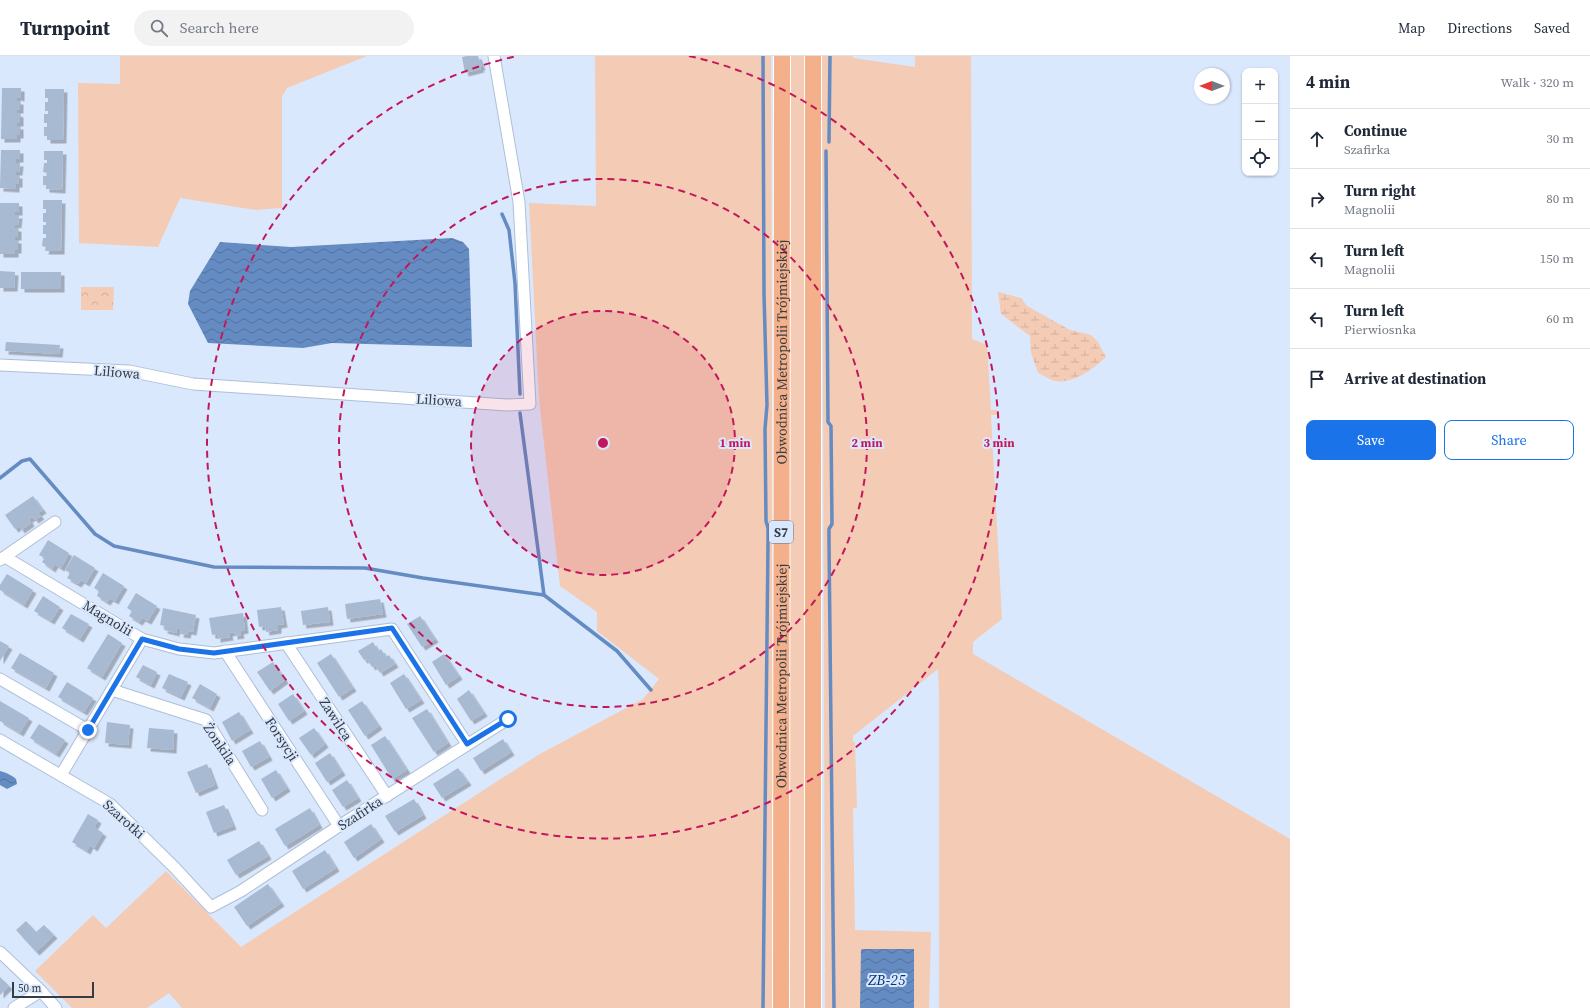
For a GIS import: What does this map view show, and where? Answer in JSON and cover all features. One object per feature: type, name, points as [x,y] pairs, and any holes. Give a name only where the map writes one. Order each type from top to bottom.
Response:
[{"type":"highway","name":"Obwodnica Metropolii Trójmiejskiej","points":[[781,1008],[782,56]]},
{"type":"highway","name":"S7","points":[[812,56],[812,1008]]},
{"type":"street","name":"Liliowa","points":[[0,365],[129,371],[193,384],[507,405],[530,404],[520,202],[494,56]]},
{"type":"street","name":"Magnolii","points":[[55,522],[2,558],[142,639],[179,649],[214,653],[392,628],[467,744]]},
{"type":"street","points":[[61,775],[142,639]]},
{"type":"street","name":"Zawilca","points":[[286,643],[387,796]]},
{"type":"street","name":"Forsycji","points":[[225,651],[339,826]]},
{"type":"street","points":[[0,679],[88,730]]},
{"type":"street","name":"Żonkila","points":[[112,690],[206,720],[262,810]]},
{"type":"street","name":"Szafirka","points":[[211,907],[241,891],[339,826],[508,719]]},
{"type":"street","name":"Szarotki","points":[[0,740],[110,804],[175,868],[211,907]]},
{"type":"street","points":[[0,952],[41,991],[56,1008]]},
{"type":"street","points":[[14,1008],[41,991]]},
{"type":"green space","points":[[120,56],[367,56],[287,88],[282,97],[282,208],[256,210],[180,198],[158,247],[79,243],[78,83],[120,84]]},
{"type":"green space","points":[[595,56],[771,56],[774,1008],[182,1008],[169,993],[147,1008],[72,1008],[35,971],[93,915],[106,928],[166,871],[241,947],[538,755],[643,699],[659,679],[597,631],[597,612],[560,586],[539,399],[529,203],[596,206]]},
{"type":"green space","points":[[788,56],[806,56],[808,1008],[790,1008]]},
{"type":"green space","points":[[822,56],[853,56],[853,58],[915,67],[915,56],[971,56],[972,339],[987,345],[991,410],[997,410],[997,415],[991,415],[1002,619],[973,642],[973,654],[1290,839],[1290,1008],[939,1008],[938,669],[853,736],[853,742],[855,742],[857,808],[853,808],[855,930],[931,932],[929,1008],[825,1008]]},
{"type":"green space","points":[[81,287],[114,287],[113,310],[81,310]]},
{"type":"green space","points":[[998,292],[1021,298],[1027,306],[1070,330],[1091,335],[1098,342],[1106,357],[1083,375],[1069,380],[1055,381],[1038,373],[1031,353],[1030,336],[1001,314]]},
{"type":"water","points":[[452,238],[463,242],[469,249],[472,347],[332,343],[303,348],[208,343],[188,304],[190,291],[220,242],[291,247]]},
{"type":"water","points":[[0,771],[9,774],[16,779],[17,784],[7,789],[0,785]]},
{"type":"water","name":"ZB-25","points":[[862,949],[914,949],[914,1008],[860,1008]]},
{"type":"building","points":[[478,56],[482,67],[480,67],[481,69],[465,73],[462,57]]},
{"type":"building","points":[[2,88],[21,88],[21,98],[17,97],[17,101],[20,101],[20,110],[17,110],[17,113],[20,114],[20,123],[17,123],[17,126],[20,126],[20,135],[17,135],[17,139],[1,139]]},
{"type":"building","points":[[45,89],[64,89],[63,140],[47,140],[47,136],[44,136],[44,127],[47,127],[47,123],[44,123],[44,114],[48,114],[48,111],[45,111],[45,102],[48,102],[48,98],[45,98]]},
{"type":"building","points":[[1,150],[20,150],[20,159],[16,159],[16,163],[20,163],[19,172],[16,172],[16,175],[19,175],[19,184],[16,184],[16,189],[0,188]]},
{"type":"building","points":[[44,151],[63,151],[62,190],[46,189],[46,185],[43,185],[43,176],[47,176],[47,173],[43,172],[44,163],[47,163],[47,160],[44,160]]},
{"type":"building","points":[[43,200],[62,200],[61,251],[45,251],[46,247],[42,246],[43,238],[46,238],[46,234],[43,234],[43,225],[46,225],[46,222],[43,222],[43,213],[46,213],[46,209],[43,209]]},
{"type":"building","points":[[0,203],[19,203],[19,212],[15,212],[15,215],[19,215],[18,225],[15,224],[15,228],[18,228],[18,237],[15,237],[15,240],[18,240],[18,250],[15,250],[15,254],[0,254]]},
{"type":"building","points":[[0,271],[15,272],[14,288],[0,288]]},
{"type":"building","points":[[21,272],[61,272],[61,289],[21,289]]},
{"type":"building","points":[[6,342],[60,345],[59,354],[5,351]]},
{"type":"building","points":[[33,496],[43,510],[38,513],[41,516],[35,520],[33,517],[29,519],[31,523],[21,530],[19,526],[15,529],[5,515]]},
{"type":"building","points":[[48,540],[69,553],[61,568],[55,564],[52,569],[42,562],[45,558],[39,555]]},
{"type":"building","points":[[74,555],[95,568],[86,583],[81,580],[78,584],[67,578],[70,573],[65,570]]},
{"type":"building","points":[[103,573],[124,586],[115,601],[110,598],[107,602],[97,596],[99,591],[94,588]]},
{"type":"building","points":[[7,574],[33,590],[24,605],[0,590],[0,585]]},
{"type":"building","points":[[136,593],[157,606],[148,621],[142,618],[139,622],[129,616],[132,611],[127,608]]},
{"type":"building","points":[[43,596],[60,607],[51,621],[34,611]]},
{"type":"building","points":[[380,599],[383,614],[347,619],[345,604]]},
{"type":"building","points":[[281,607],[284,624],[278,625],[278,630],[266,632],[265,626],[259,627],[257,610]]},
{"type":"building","points":[[328,607],[330,622],[303,625],[301,611]]},
{"type":"building","points":[[163,608],[196,615],[193,632],[188,631],[187,635],[180,634],[181,629],[177,629],[176,633],[164,630],[165,626],[160,625]]},
{"type":"building","points":[[243,613],[245,630],[240,631],[241,635],[234,636],[234,632],[229,633],[230,637],[217,639],[217,634],[212,635],[209,618]]},
{"type":"building","points":[[71,614],[89,624],[80,639],[62,628]]},
{"type":"building","points":[[420,616],[435,639],[422,647],[407,624]]},
{"type":"building","points":[[108,634],[122,643],[102,677],[87,668]]},
{"type":"building","points":[[0,641],[9,646],[0,661]]},
{"type":"building","points":[[373,642],[378,651],[381,649],[386,657],[389,655],[395,664],[380,673],[375,665],[372,667],[367,659],[364,660],[358,651]]},
{"type":"building","points":[[20,653],[54,673],[46,688],[11,668]]},
{"type":"building","points":[[331,654],[353,688],[339,697],[317,663]]},
{"type":"building","points":[[444,654],[459,676],[446,685],[432,662]]},
{"type":"building","points":[[273,662],[285,680],[270,691],[257,672]]},
{"type":"building","points":[[143,665],[157,672],[151,685],[136,677]]},
{"type":"building","points":[[169,674],[188,682],[181,697],[162,688]]},
{"type":"building","points":[[404,674],[421,700],[406,709],[390,683]]},
{"type":"building","points":[[67,682],[93,698],[84,712],[58,697]]},
{"type":"building","points":[[200,684],[217,694],[210,708],[192,698]]},
{"type":"building","points":[[469,690],[484,713],[471,721],[457,699]]},
{"type":"building","points":[[293,694],[304,711],[289,721],[278,704]]},
{"type":"building","points":[[0,701],[29,718],[20,733],[0,721]]},
{"type":"building","points":[[362,701],[379,726],[365,736],[348,710]]},
{"type":"building","points":[[427,709],[448,743],[434,752],[412,718]]},
{"type":"building","points":[[239,712],[250,730],[232,741],[222,722]]},
{"type":"building","points":[[107,722],[130,725],[128,745],[105,743]]},
{"type":"building","points":[[39,724],[65,740],[56,754],[30,738]]},
{"type":"building","points":[[149,728],[174,730],[173,750],[147,748]]},
{"type":"building","points":[[314,728],[325,744],[311,755],[299,738]]},
{"type":"building","points":[[385,736],[407,770],[392,779],[371,745]]},
{"type":"building","points":[[503,739],[511,752],[481,771],[473,758]]},
{"type":"building","points":[[260,741],[269,757],[251,767],[242,751]]},
{"type":"building","points":[[330,753],[342,772],[327,782],[315,763]]},
{"type":"building","points":[[207,764],[215,785],[196,793],[187,772]]},
{"type":"building","points":[[458,768],[468,782],[442,798],[433,784]]},
{"type":"building","points":[[276,770],[287,788],[272,798],[261,779]]},
{"type":"building","points":[[347,780],[358,798],[343,807],[332,790]]},
{"type":"building","points":[[414,799],[423,815],[395,832],[385,816]]},
{"type":"building","points":[[224,805],[233,826],[214,833],[206,812]]},
{"type":"building","points":[[310,808],[319,825],[285,846],[275,829]]},
{"type":"building","points":[[88,814],[98,820],[94,827],[103,833],[94,848],[90,845],[87,851],[72,842]]},
{"type":"building","points":[[371,824],[381,839],[354,858],[344,842]]},
{"type":"building","points":[[259,841],[268,856],[236,875],[227,860]]},
{"type":"building","points":[[325,850],[336,868],[303,889],[292,871]]},
{"type":"building","points":[[268,884],[281,903],[247,926],[234,907]]},
{"type":"building","points":[[26,921],[36,932],[44,925],[54,935],[36,952],[16,930]]},
{"type":"building","points":[[0,977],[9,986],[0,995]]},
{"type":"waterway","points":[[763,56],[764,294],[767,405],[765,429],[766,521],[768,528],[763,1008]]},
{"type":"waterway","points":[[829,142],[830,56]]},
{"type":"waterway","points":[[826,151],[828,422],[831,426],[832,524],[829,529],[829,542],[834,1008]]},
{"type":"waterway","points":[[502,214],[509,230],[515,283],[520,394]]},
{"type":"waterway","points":[[520,413],[544,595],[617,651],[651,690]]},
{"type":"waterway","points":[[0,478],[22,461],[30,459],[95,534],[114,546],[214,567],[365,568],[423,578],[544,595]]},
{"type":"route","points":[[88,730],[142,639],[179,649],[214,653],[392,628],[467,744],[508,719]]}]
